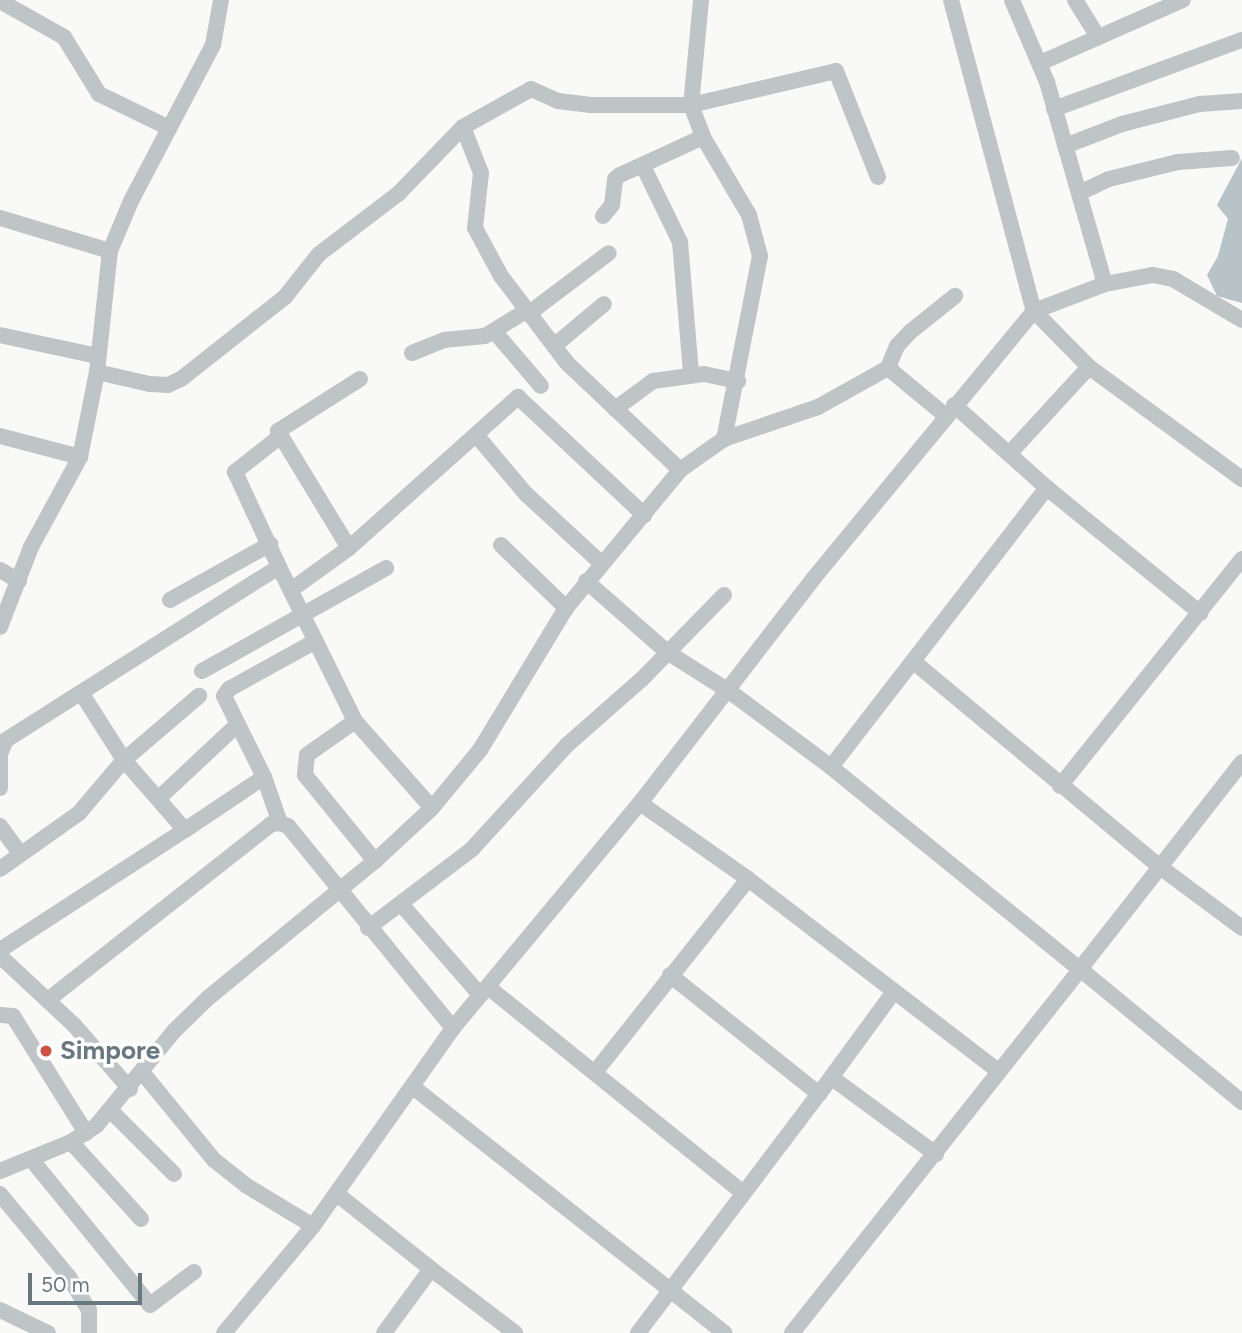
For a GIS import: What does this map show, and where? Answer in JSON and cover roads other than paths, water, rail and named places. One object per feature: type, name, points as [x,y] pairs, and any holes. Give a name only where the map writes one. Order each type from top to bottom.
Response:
[{"type":"street","points":[[0,627],[31,547],[80,457],[97,364],[110,251],[169,128],[213,45],[221,0]]},
{"type":"street","points":[[701,0],[691,105],[703,138],[749,215],[759,241],[760,256],[738,381],[724,439]]},
{"type":"street","points":[[951,0],[1034,311],[1090,367],[1242,479]]},
{"type":"street","points":[[1012,0],[1040,63],[1105,284]]},
{"type":"street","points":[[1075,0],[1098,37]]},
{"type":"street","points":[[1040,63],[1183,0]]},
{"type":"street","points":[[0,1],[64,37],[99,94],[169,128]]},
{"type":"street","points":[[1054,109],[1242,40]]},
{"type":"street","points":[[0,335],[168,385],[199,367],[285,297],[319,254],[399,194],[463,127],[531,89],[558,101],[591,105],[691,105],[835,71],[878,177]]},
{"type":"street","points":[[1065,146],[1122,124],[1200,104],[1242,101]]},
{"type":"street","points":[[463,127],[481,173],[475,228],[527,312],[554,346],[615,409],[680,470]]},
{"type":"street","points":[[603,216],[612,205],[615,179],[703,138]]},
{"type":"street","points":[[1079,193],[1109,179],[1178,163],[1232,158]]},
{"type":"street","points":[[643,166],[680,242],[691,374]]},
{"type":"street","points":[[0,218],[110,251]]},
{"type":"street","points":[[412,352],[494,331],[527,312],[609,253]]},
{"type":"street","points":[[224,1333],[313,1226],[453,1028],[640,803],[813,579],[1034,311],[1105,284],[1136,276],[1163,276],[1242,320]]},
{"type":"street","points":[[1,1168],[31,1159],[71,1142],[86,1132],[111,1111],[174,1031],[208,998],[376,861],[432,808],[480,750],[566,608],[586,580],[680,470],[724,439],[818,407],[888,368],[897,346],[910,332],[955,296]]},
{"type":"street","points":[[554,346],[604,304]]},
{"type":"street","points":[[494,331],[541,386]]},
{"type":"street","points":[[1009,454],[1090,367]]},
{"type":"street","points":[[888,368],[1009,454],[1200,613]]},
{"type":"street","points":[[615,409],[653,381],[691,374],[738,381]]},
{"type":"street","points":[[360,379],[283,427],[278,438],[234,472],[314,642],[355,721],[432,808]]},
{"type":"street","points":[[291,590],[349,548],[519,397],[644,515]]},
{"type":"street","points":[[0,436],[80,457]]},
{"type":"street","points":[[477,436],[526,494],[601,563]]},
{"type":"street","points":[[278,438],[349,548]]},
{"type":"street","points":[[831,767],[1047,488]]},
{"type":"street","points":[[170,600],[270,544]]},
{"type":"street","points":[[501,545],[566,608]]},
{"type":"street","points":[[1060,786],[1242,559]]},
{"type":"street","points":[[0,788],[0,754],[6,740],[279,567]]},
{"type":"street","points":[[202,671],[386,568]]},
{"type":"street","points":[[0,570],[19,581]]},
{"type":"street","points":[[586,580],[667,652],[729,691],[831,767],[1242,1102]]},
{"type":"street","points":[[368,928],[472,849],[567,745],[724,595]]},
{"type":"street","points":[[280,823],[264,777],[237,725],[225,692],[314,642]]},
{"type":"street","points":[[914,663],[1160,867],[1242,928]]},
{"type":"street","points":[[82,694],[124,761],[185,830]]},
{"type":"street","points":[[0,869],[79,813],[124,761],[199,696]]},
{"type":"street","points":[[355,721],[307,755],[305,775],[376,861]]},
{"type":"street","points":[[159,798],[237,725]]},
{"type":"street","points":[[792,1333],[936,1154],[998,1070],[1242,762]]},
{"type":"street","points":[[0,950],[72,899],[185,830],[264,777]]},
{"type":"street","points":[[640,803],[748,879],[893,993],[998,1070]]},
{"type":"street","points":[[49,999],[271,824],[280,823],[288,827],[368,928],[453,1028]]},
{"type":"street","points":[[0,826],[20,853]]},
{"type":"street","points":[[596,1071],[748,879]]},
{"type":"street","points":[[401,904],[484,991],[596,1071],[743,1193]]},
{"type":"street","points":[[0,956],[49,999],[130,1089]]},
{"type":"street","points":[[670,975],[819,1094]]},
{"type":"street","points":[[638,1333],[671,1293],[893,993]]},
{"type":"street","points":[[0,1015],[13,1016],[86,1132]]},
{"type":"street","points":[[142,1072],[215,1160],[247,1186],[313,1226]]},
{"type":"street","points":[[832,1078],[936,1154]]},
{"type":"street","points":[[413,1087],[524,1171],[671,1293],[724,1333]]},
{"type":"street","points":[[111,1111],[174,1174]]},
{"type":"street","points":[[71,1142],[141,1219]]},
{"type":"street","points":[[31,1159],[150,1305],[194,1272]]},
{"type":"street","points":[[0,1194],[69,1277],[89,1310],[89,1333]]},
{"type":"street","points":[[337,1194],[515,1333]]},
{"type":"street","points":[[384,1333],[431,1269]]},
{"type":"street","points":[[0,1328],[7,1313],[48,1333]]},
{"type":"place","name":"Simpore","points":[[46,1051]]}]
